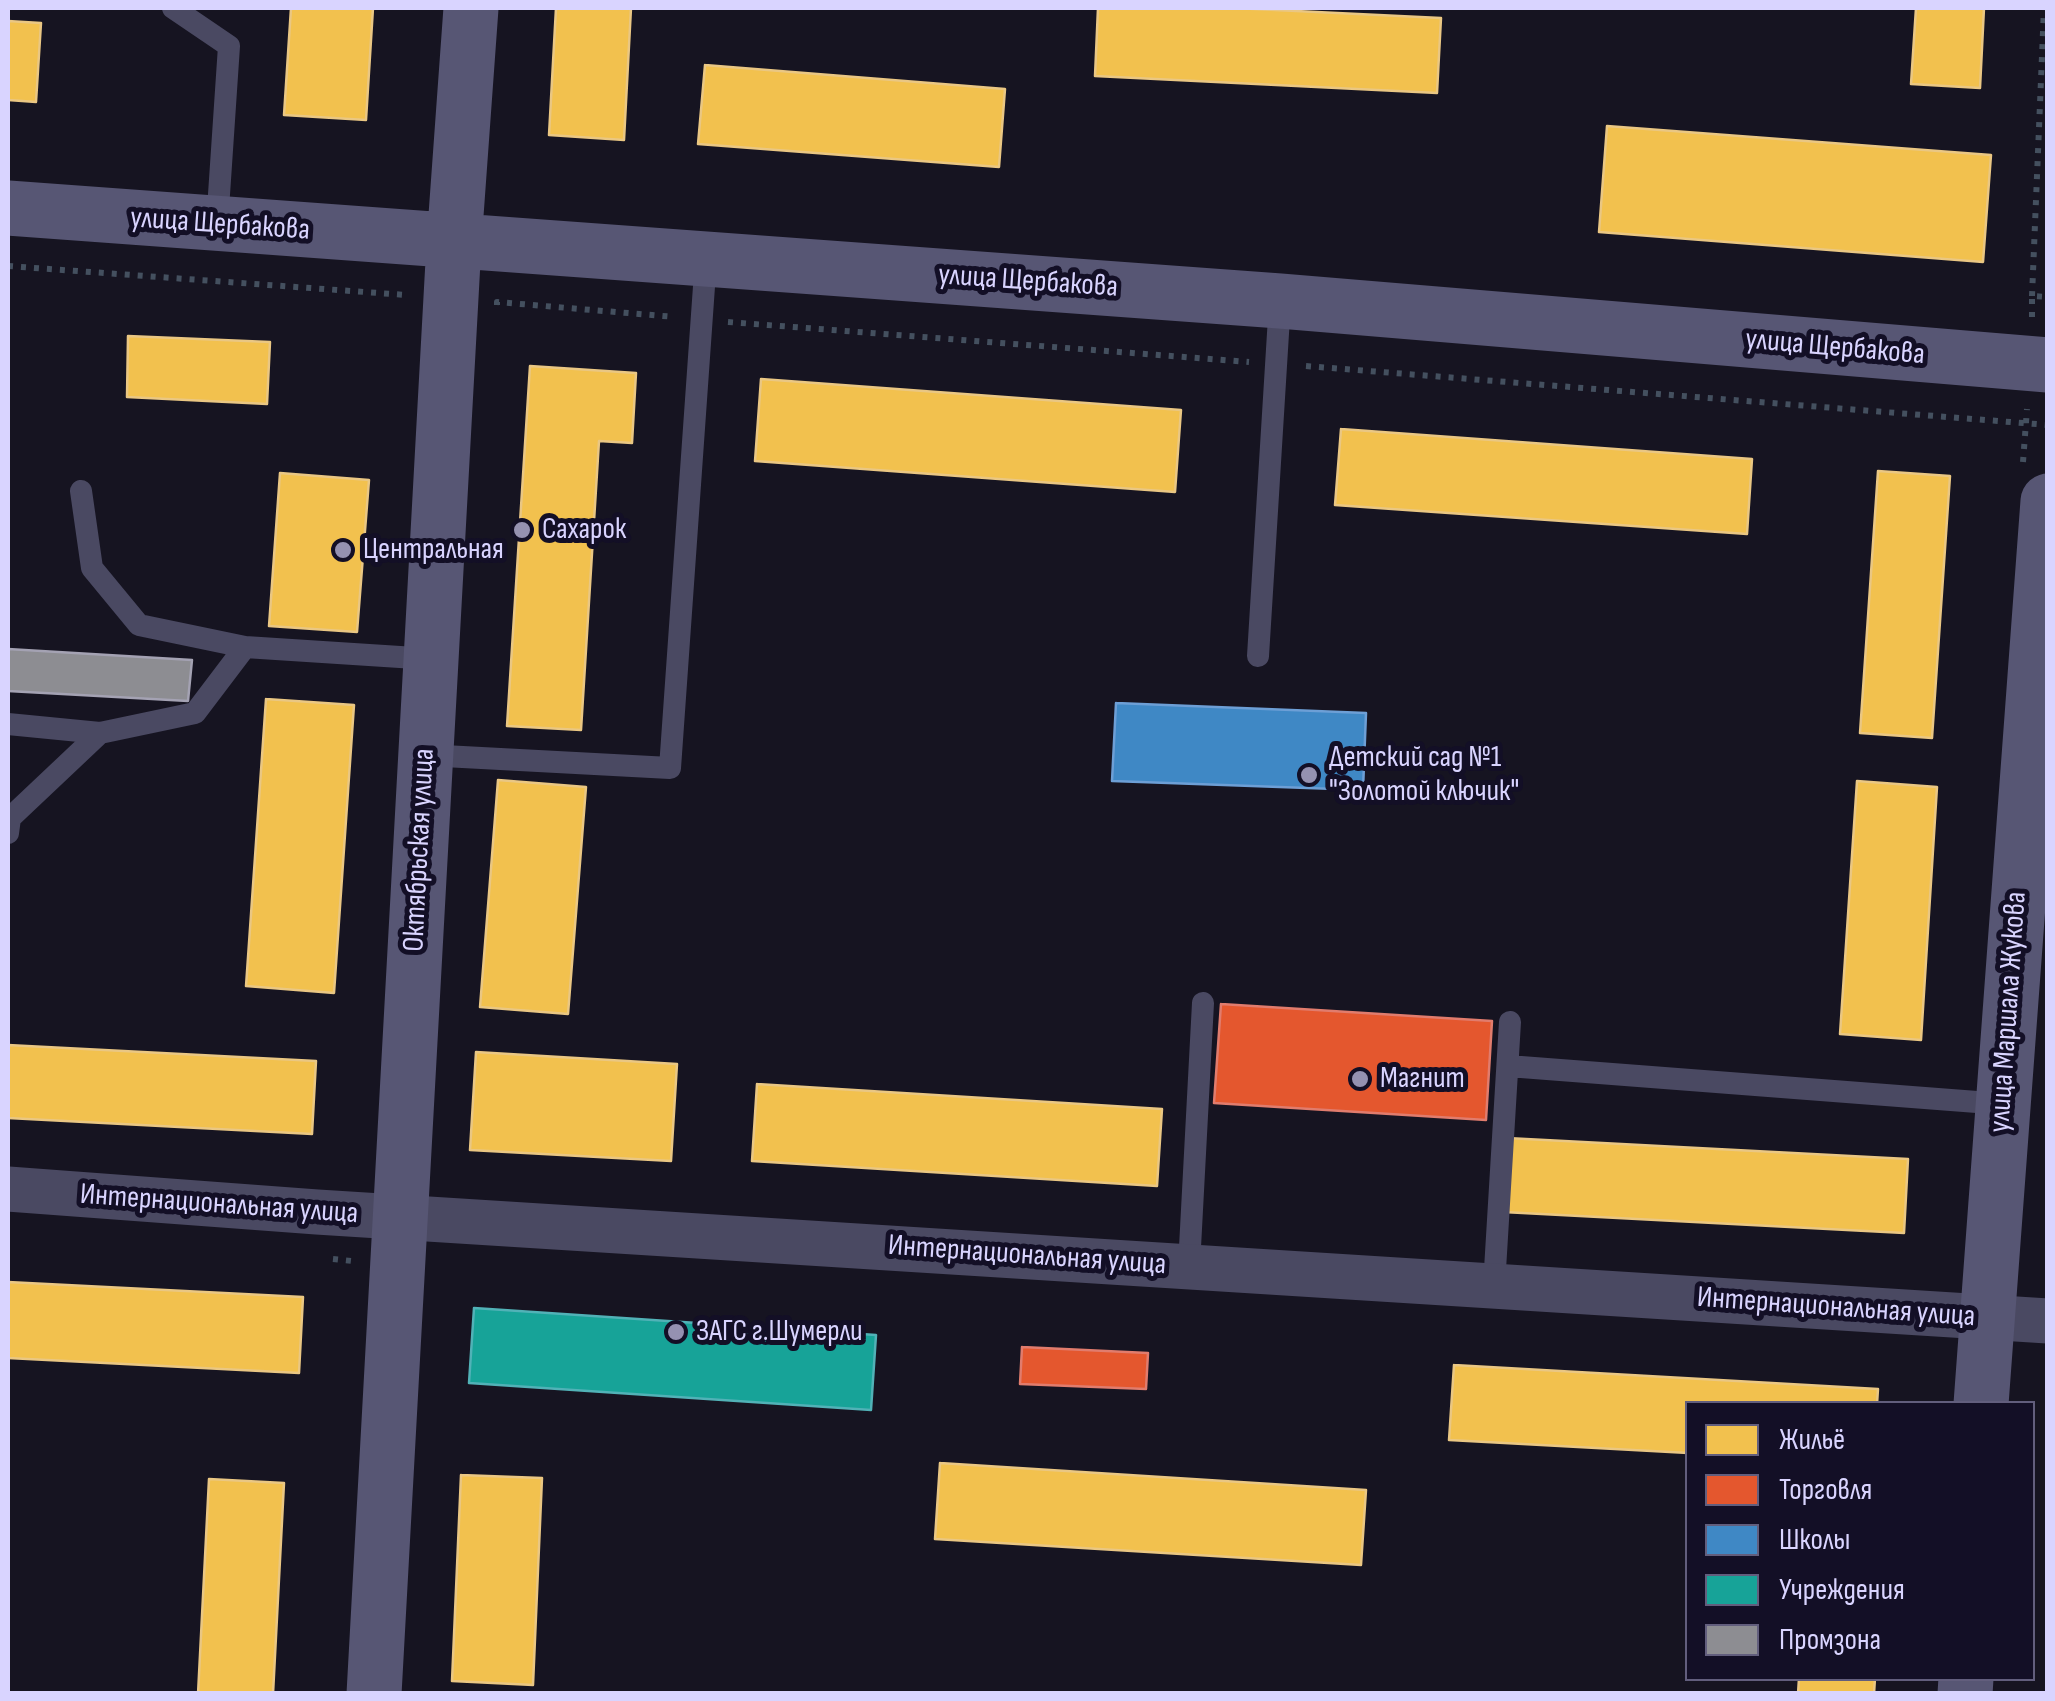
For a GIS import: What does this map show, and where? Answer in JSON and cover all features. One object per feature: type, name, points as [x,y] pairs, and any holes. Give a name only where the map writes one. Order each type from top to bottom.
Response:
[{"type":"main road","name":"Октябрьская улица","points":[[374,1694],[430,659],[481,306],[454,243],[471,8]]},
{"type":"main road","name":"улица Щербакова","points":[[8,208],[1280,301],[2048,365]]},
{"type":"main road","name":"улица Маршала Жукова","points":[[1980,1401],[2048,501]]},
{"type":"street","name":"Интернациональная улица","points":[[8,1190],[2048,1321]]},
{"type":"lane","points":[[173,8],[229,46],[216,224]]},
{"type":"lane","points":[[425,756],[670,768],[706,258]]},
{"type":"lane","points":[[1258,656],[1280,301]]},
{"type":"lane","points":[[82,491],[92,568],[139,624],[246,647],[430,659]]},
{"type":"lane","points":[[8,724],[100,733],[195,713],[246,647]]},
{"type":"lane","points":[[8,833],[10,818],[100,733]]},
{"type":"lane","points":[[1190,1266],[1203,1003]]},
{"type":"lane","points":[[1494,1286],[1510,1022]]},
{"type":"lane","points":[[1508,1066],[2003,1104]]},
{"type":"path","points":[[2032,296],[2044,8]]},
{"type":"path","points":[[8,266],[481,306],[2048,425]]},
{"type":"building: Жильё","points":[[291,8],[373,8],[366,120],[284,115]]},
{"type":"building: Жильё","points":[[556,8],[631,8],[624,140],[549,135]]},
{"type":"building: Жильё","points":[[1098,8],[1234,8],[1441,18],[1437,93],[1095,76]]},
{"type":"building: Жильё","points":[[1916,8],[1984,8],[1980,88],[1911,84]]},
{"type":"building: Жильё","points":[[8,21],[41,23],[36,102],[8,100]]},
{"type":"building: Жильё","points":[[705,65],[1005,89],[999,167],[698,144]]},
{"type":"building: Жильё","points":[[1607,126],[1991,155],[1983,262],[1599,232]]},
{"type":"building: Жильё","points":[[128,336],[270,342],[267,404],[127,397]]},
{"type":"building: Жильё","points":[[530,366],[636,373],[632,443],[599,441],[581,730],[507,726]]},
{"type":"building: Жильё","points":[[761,379],[1181,410],[1175,492],[755,461]]},
{"type":"building: Жильё","points":[[1341,429],[1752,459],[1747,534],[1335,505]]},
{"type":"building: Жильё","points":[[1878,471],[1950,476],[1932,738],[1860,733]]},
{"type":"building: Жильё","points":[[280,473],[369,480],[357,632],[269,626]]},
{"type":"building: Жильё","points":[[266,699],[354,705],[334,993],[246,986]]},
{"type":"building: Жильё","points":[[498,780],[586,787],[568,1014],[480,1007]]},
{"type":"building: Жильё","points":[[1857,781],[1937,787],[1921,1040],[1840,1034]]},
{"type":"building: Жильё","points":[[8,1045],[316,1061],[312,1134],[8,1118]]},
{"type":"building: Жильё","points":[[476,1052],[677,1064],[671,1161],[470,1150]]},
{"type":"building: Жильё","points":[[757,1084],[1162,1109],[1157,1186],[752,1161]]},
{"type":"building: Жильё","points":[[1507,1138],[1908,1159],[1904,1233],[1503,1212]]},
{"type":"building: Жильё","points":[[8,1282],[303,1297],[299,1373],[8,1358]]},
{"type":"building: Жильё","points":[[1454,1365],[1878,1389],[1877,1401],[1685,1401],[1685,1453],[1449,1440]]},
{"type":"building: Жильё","points":[[940,1463],[1366,1490],[1361,1565],[935,1539]]},
{"type":"building: Жильё","points":[[461,1475],[542,1478],[533,1685],[452,1681]]},
{"type":"building: Жильё","points":[[209,1479],[284,1483],[273,1694],[198,1694]]},
{"type":"building: Жильё","points":[[1799,1681],[1875,1681],[1874,1694],[1798,1694]]},
{"type":"building: Торговля","points":[[1221,1004],[1492,1021],[1486,1120],[1214,1103]]},
{"type":"building: Торговля","points":[[1022,1347],[1148,1353],[1146,1389],[1020,1384]]},
{"type":"building: Школы","points":[[1116,703],[1366,713],[1363,790],[1112,781]]},
{"type":"building: Учреждения","points":[[474,1308],[876,1335],[871,1410],[469,1383]]},
{"type":"building: Промзона","points":[[8,649],[192,660],[188,701],[8,691]]},
{"type":"place","name":"Сахарок","points":[[522,530]]},
{"type":"place","name":"Центральная","points":[[343,550]]},
{"type":"place","name":"Детский сад №1 \"Золотой ключик\"","points":[[1309,775]]},
{"type":"place","name":"Магнит","points":[[1360,1079]]},
{"type":"place","name":"ЗАГС г.Шумерли","points":[[676,1332]]}]
